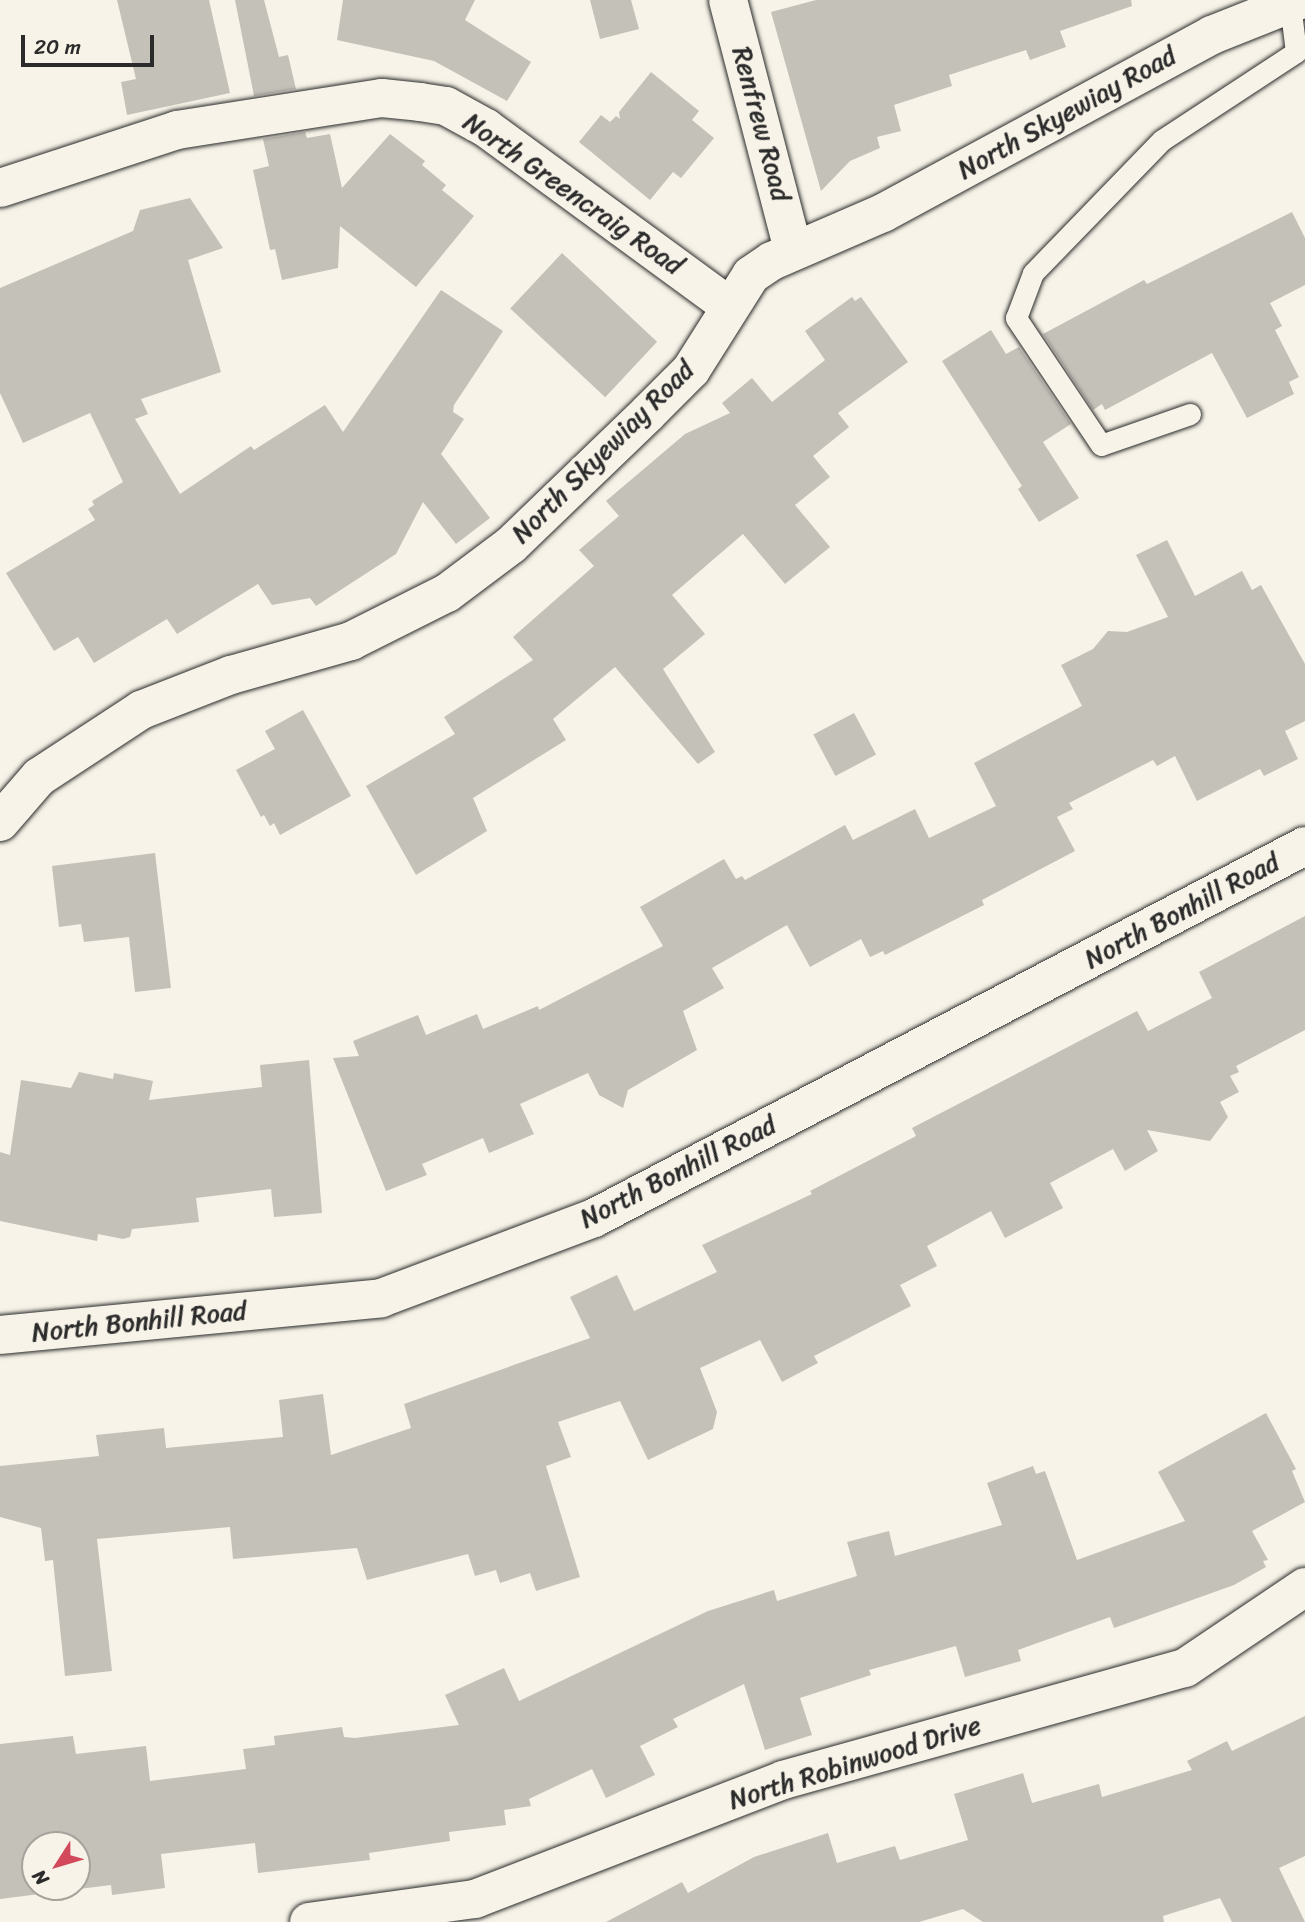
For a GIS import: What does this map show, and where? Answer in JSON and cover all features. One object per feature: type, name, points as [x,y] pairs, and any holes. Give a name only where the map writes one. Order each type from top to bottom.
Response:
[{"type":"street","name":"Renfrew Road","points":[[728,0],[793,249]]},
{"type":"street","name":"North Skyewiay Road","points":[[0,822],[39,777],[141,710],[231,675],[351,641],[447,593],[511,545],[691,370],[751,275],[793,249],[883,213],[1212,35],[1295,2]]},
{"type":"street","name":"North Greencraig Road","points":[[0,188],[177,130],[382,98],[446,106],[486,128],[729,306]]},
{"type":"street","name":"North Bonhill Road","points":[[0,1335],[381,1298],[594,1218],[1305,846]]},
{"type":"street","name":"North Robinwood Drive","points":[[309,1922],[475,1899],[783,1780],[1185,1668],[1305,1587]]},
{"type":"lane","points":[[1190,414],[1101,445],[1016,318],[1033,273],[1162,140],[1296,52],[1295,2]]},
{"type":"building","points":[[117,0],[209,0],[230,93],[127,115],[121,82],[136,79]]},
{"type":"building","points":[[235,0],[264,0],[279,57],[288,55],[296,89],[254,96]]},
{"type":"building","points":[[343,0],[475,0],[465,20],[531,62],[507,101],[434,61],[337,40]]},
{"type":"building","points":[[590,0],[631,0],[639,29],[600,39]]},
{"type":"building","points":[[816,0],[1131,0],[1132,6],[1060,31],[1066,47],[1030,60],[1026,50],[949,75],[952,86],[894,105],[901,131],[877,137],[880,148],[850,161],[821,191],[771,12]]},
{"type":"building","points":[[651,72],[699,111],[692,120],[714,138],[681,178],[673,172],[650,200],[579,142],[601,115],[610,122],[616,116],[620,119],[619,112]]},
{"type":"building","points":[[305,132],[307,138],[330,134],[342,188],[390,134],[425,161],[422,165],[446,185],[442,190],[474,216],[416,287],[340,226],[338,268],[282,280],[275,249],[270,250],[253,170],[269,166],[263,139]]},
{"type":"building","points":[[190,198],[223,248],[188,260],[221,372],[141,399],[148,414],[135,419],[180,494],[251,446],[254,450],[325,405],[343,432],[441,290],[503,331],[454,405],[453,412],[464,419],[441,454],[490,518],[456,544],[423,502],[396,554],[316,606],[310,598],[272,605],[258,584],[177,634],[167,619],[94,663],[78,637],[54,651],[6,573],[95,520],[88,509],[94,505],[92,501],[123,482],[90,413],[23,443],[0,393],[0,288],[133,231],[140,210]]},
{"type":"building","points":[[1292,212],[1305,238],[1305,285],[1270,303],[1282,326],[1275,330],[1299,377],[1289,382],[1294,394],[1247,418],[1212,353],[1105,410],[1102,404],[1093,410],[1043,334],[1144,280],[1147,284]]},
{"type":"building","points":[[562,253],[657,342],[605,397],[510,309]]},
{"type":"building","points":[[852,297],[855,301],[861,297],[908,362],[838,413],[849,427],[813,456],[830,477],[795,505],[830,547],[785,584],[743,534],[672,595],[705,634],[663,669],[715,752],[698,764],[615,667],[553,719],[566,740],[473,798],[487,831],[416,875],[366,786],[455,734],[444,717],[533,660],[513,637],[594,566],[579,550],[619,516],[606,501],[685,434],[730,413],[722,403],[752,378],[772,402],[825,360],[805,331]]},
{"type":"building","points":[[991,330],[1006,354],[1019,347],[1071,424],[1043,442],[1079,498],[1039,522],[1018,489],[1022,486],[942,361]]},
{"type":"building","points":[[1167,540],[1195,596],[1242,571],[1252,590],[1261,585],[1305,664],[1305,721],[1285,731],[1298,759],[1264,776],[1260,769],[1197,801],[1175,756],[1157,766],[1153,760],[1069,803],[1073,809],[1057,817],[1075,851],[982,900],[984,905],[885,955],[883,951],[870,957],[861,939],[810,967],[787,925],[712,968],[724,988],[683,1011],[697,1050],[628,1090],[623,1108],[599,1095],[588,1073],[520,1104],[534,1134],[489,1153],[483,1138],[422,1164],[427,1175],[386,1191],[333,1058],[359,1056],[353,1041],[418,1015],[426,1035],[477,1014],[483,1029],[538,1006],[539,1010],[663,946],[640,907],[724,859],[736,879],[742,876],[745,880],[845,825],[853,840],[915,809],[929,838],[996,806],[974,763],[1082,706],[1061,665],[1093,649],[1108,631],[1127,632],[1168,617],[1136,555]]},
{"type":"building","points":[[303,710],[351,796],[280,835],[274,823],[270,826],[264,815],[261,817],[236,770],[275,749],[265,731]]},
{"type":"building","points":[[854,713],[876,754],[835,776],[813,735]]},
{"type":"building","points":[[155,853],[171,988],[135,992],[129,937],[84,942],[81,924],[59,927],[52,866]]},
{"type":"building","points":[[1305,916],[1305,1030],[1236,1066],[1239,1072],[1230,1076],[1239,1092],[1220,1102],[1228,1117],[1210,1141],[1147,1130],[1158,1151],[1125,1171],[1113,1149],[1050,1183],[1063,1208],[1005,1238],[991,1211],[927,1246],[937,1266],[900,1285],[911,1306],[814,1356],[818,1363],[782,1382],[760,1340],[700,1368],[717,1412],[713,1429],[648,1460],[620,1401],[558,1422],[571,1457],[546,1466],[580,1577],[536,1591],[530,1573],[500,1583],[496,1570],[475,1576],[468,1554],[367,1580],[357,1548],[233,1559],[230,1527],[97,1539],[112,1671],[65,1676],[53,1560],[45,1561],[41,1528],[0,1517],[0,1466],[99,1456],[96,1435],[164,1428],[166,1448],[283,1437],[279,1400],[323,1394],[331,1455],[411,1428],[404,1404],[590,1338],[570,1297],[617,1275],[634,1311],[717,1272],[702,1245],[812,1194],[810,1191],[916,1136],[912,1128],[1137,1011],[1148,1031],[1212,998],[1199,972]]},
{"type":"building","points":[[309,1060],[322,1213],[274,1217],[271,1189],[196,1198],[199,1222],[132,1229],[130,1237],[123,1239],[98,1234],[97,1241],[0,1221],[0,1152],[10,1155],[21,1080],[71,1088],[79,1072],[113,1079],[114,1073],[153,1081],[149,1100],[262,1087],[260,1065]]},
{"type":"building","points":[[1266,1413],[1296,1469],[1292,1471],[1305,1502],[1252,1531],[1268,1560],[1263,1561],[1266,1567],[1234,1585],[1114,1628],[1110,1617],[1018,1650],[1021,1661],[965,1677],[956,1646],[869,1670],[871,1675],[800,1698],[812,1735],[765,1750],[744,1684],[673,1719],[678,1727],[640,1746],[655,1775],[606,1798],[592,1769],[529,1799],[531,1806],[504,1810],[506,1825],[449,1832],[450,1841],[369,1853],[370,1860],[258,1873],[255,1843],[161,1854],[165,1888],[112,1895],[111,1885],[91,1888],[91,1831],[21,1831],[21,1896],[0,1899],[0,1744],[73,1736],[76,1754],[146,1746],[150,1781],[246,1769],[243,1749],[275,1745],[274,1736],[342,1727],[344,1737],[355,1738],[459,1725],[445,1695],[504,1668],[519,1701],[708,1611],[774,1590],[777,1601],[857,1576],[847,1542],[889,1531],[895,1556],[1002,1525],[987,1483],[1033,1466],[1036,1474],[1045,1471],[1077,1560],[1185,1521],[1158,1472]]},
{"type":"building","points":[[1305,1716],[1305,1856],[1279,1868],[1305,1922],[1232,1922],[1220,1898],[1163,1916],[1164,1922],[983,1922],[963,1909],[919,1922],[606,1922],[682,1882],[688,1893],[754,1857],[828,1833],[837,1863],[895,1846],[900,1860],[968,1840],[954,1794],[1023,1773],[1032,1803],[1099,1784],[1102,1797],[1192,1770],[1187,1761],[1227,1741],[1232,1751]]}]
